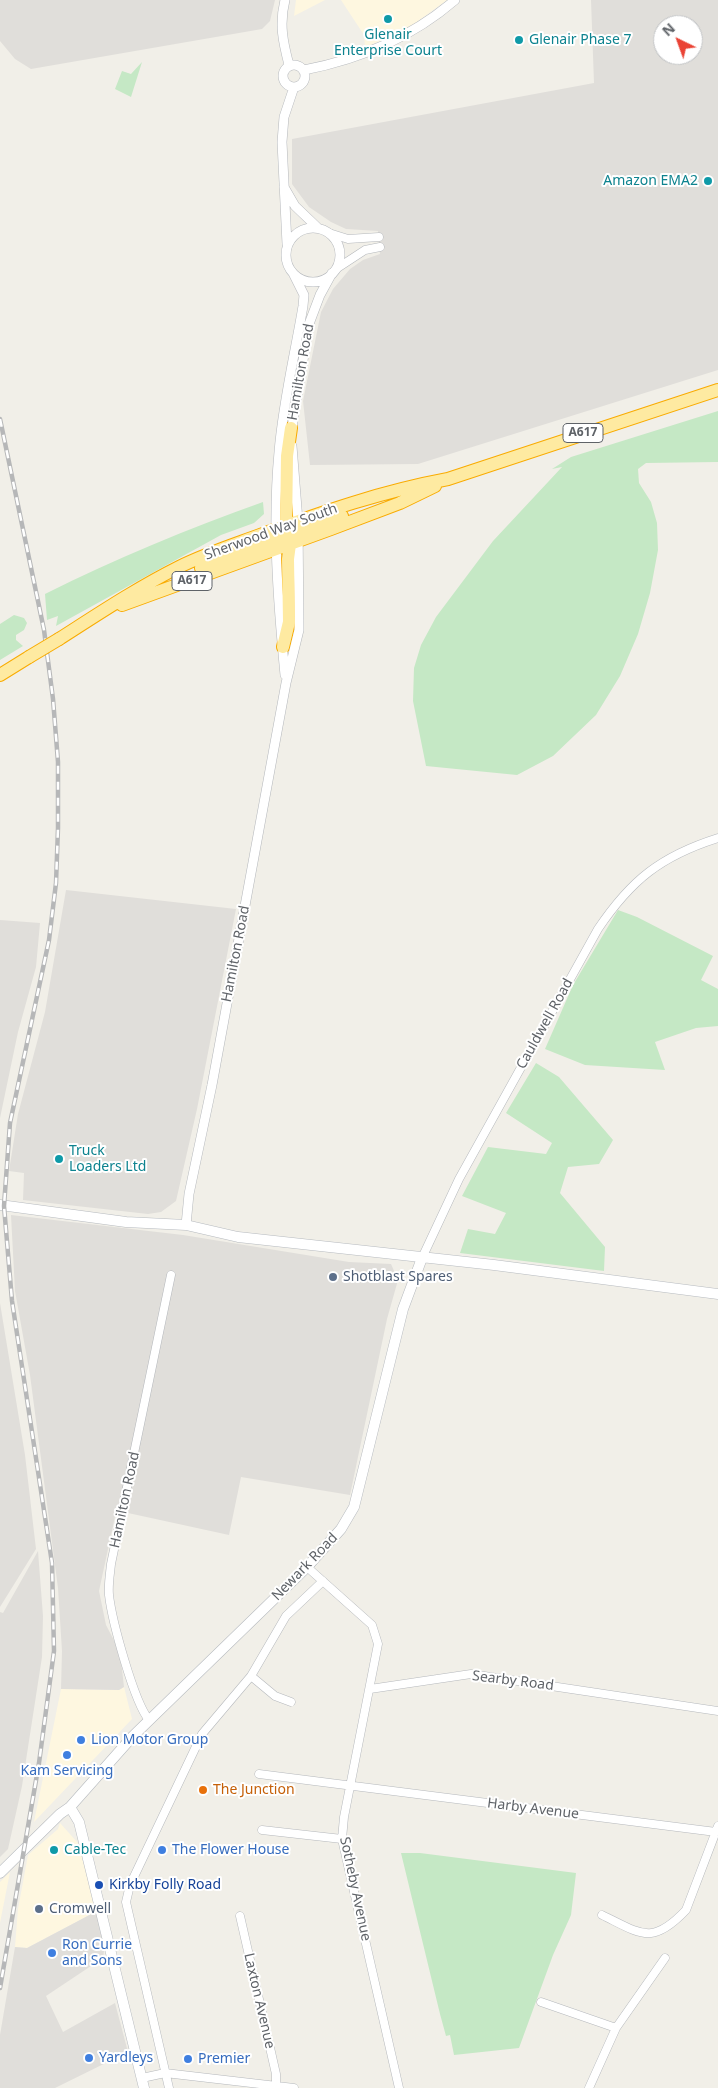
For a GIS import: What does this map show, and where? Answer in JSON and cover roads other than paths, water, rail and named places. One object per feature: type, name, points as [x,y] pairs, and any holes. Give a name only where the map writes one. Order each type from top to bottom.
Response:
[{"type":"highway","name":"Sherwood Way South","points":[[0,675],[135,591],[155,588],[404,487],[448,479],[718,390]]},
{"type":"highway","points":[[283,647],[289,622],[287,456],[291,428]]},
{"type":"highway","name":"Sherwood Way South","points":[[105,611],[288,534],[400,503],[448,479]]},
{"type":"main road","points":[[0,1205],[126,1222],[186,1225],[238,1237],[494,1265],[718,1294]]},
{"type":"main road","name":"Newark Road","points":[[0,1873],[60,1814],[70,1807],[101,1770],[149,1720],[307,1567],[342,1529],[354,1507],[403,1309],[422,1258]]},
{"type":"main road","points":[[70,1807],[79,1822],[143,2083]]},
{"type":"street","points":[[284,0],[281,29],[289,65]]},
{"type":"street","points":[[304,70],[355,58],[394,42],[418,28],[455,0]]},
{"type":"street","points":[[296,64],[304,70],[304,81],[294,87],[286,84],[282,77],[285,68],[289,65],[296,64]]},
{"type":"street","name":"Hamilton Road","points":[[186,1225],[189,1194],[214,1076],[286,683],[299,630],[279,451],[290,369],[304,296],[286,258],[283,134],[284,117],[294,87]]},
{"type":"street","points":[[284,187],[295,206],[318,228],[348,239],[379,237]]},
{"type":"street","points":[[287,247],[292,238],[301,230],[318,228]]},
{"type":"street","name":"Hamilton Road","points":[[291,428],[309,324],[320,295],[340,259],[339,248],[329,233]]},
{"type":"street","points":[[293,273],[302,280],[312,282],[323,280],[365,250],[380,247]]},
{"type":"street","name":"Hamilton Road","points":[[283,647],[286,683]]},
{"type":"street","name":"Cauldwell Road","points":[[422,1258],[452,1192],[480,1139],[598,929],[617,901],[635,882],[669,857],[718,838]]},
{"type":"street","name":"Hamilton Road","points":[[149,1720],[142,1712],[108,1593],[111,1564],[171,1276]]},
{"type":"street","points":[[307,1567],[372,1624],[378,1644],[370,1689]]},
{"type":"street","name":"Newark Road","points":[[165,2074],[126,1902],[130,1885],[202,1734],[251,1676],[286,1616],[323,1581]]},
{"type":"street","name":"Searby Road","points":[[370,1689],[471,1674],[718,1711]]},
{"type":"street","points":[[251,1676],[275,1696],[291,1702]]},
{"type":"street","name":"Sotheby Avenue","points":[[370,1689],[350,1786],[342,1839],[399,2088]]},
{"type":"street","name":"Harby Avenue","points":[[259,1774],[717,1829]]},
{"type":"street","points":[[602,1915],[642,1934],[651,1934],[677,1921],[686,1910],[717,1829]]},
{"type":"street","points":[[262,1830],[342,1839]]},
{"type":"street","name":"Laxton Avenue","points":[[240,1916],[276,2074],[276,2087]]},
{"type":"street","points":[[589,2088],[616,2028],[665,1958]]},
{"type":"street","points":[[541,2002],[616,2028]]},
{"type":"street","points":[[143,2083],[165,2074],[294,2088]]},
{"type":"street","points":[[165,2074],[169,2088]]},
{"type":"railway","points":[[0,419],[44,630],[53,699],[58,762],[56,883],[49,940],[10,1123],[4,1206],[12,1301],[52,1563],[54,1651],[39,1763],[0,1988]]},
{"type":"place","name":"Glenair Enterprise Court","points":[[388,19]]},
{"type":"place","name":"Glenair Phase 7","points":[[519,40]]},
{"type":"place","name":"Amazon EMA2","points":[[708,181]]},
{"type":"place","name":"Truck Loaders Ltd","points":[[59,1159]]},
{"type":"place","name":"Shotblast Spares","points":[[333,1277]]},
{"type":"place","name":"Lion Motor Group","points":[[81,1740]]},
{"type":"place","name":"Kam Servicing","points":[[67,1755]]},
{"type":"place","name":"The Junction","points":[[203,1790]]},
{"type":"place","name":"Cable-Tec","points":[[54,1850]]},
{"type":"place","name":"The Flower House","points":[[162,1850]]},
{"type":"place","name":"Kirkby Folly Road","points":[[99,1885]]},
{"type":"place","name":"Cromwell","points":[[39,1909]]},
{"type":"place","name":"Ron Currie and Sons","points":[[52,1953]]},
{"type":"place","name":"Yardleys","points":[[89,2058]]},
{"type":"place","name":"Premier","points":[[188,2059]]}]
